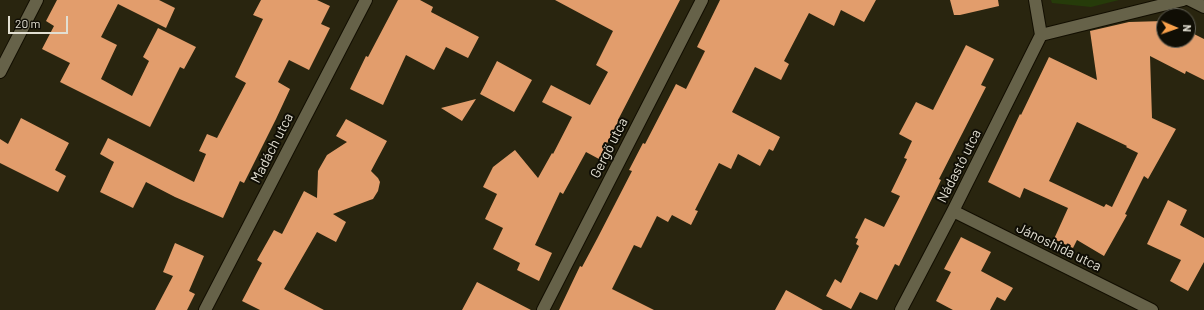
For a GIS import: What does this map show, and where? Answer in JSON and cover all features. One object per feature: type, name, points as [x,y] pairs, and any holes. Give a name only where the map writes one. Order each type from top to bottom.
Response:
[{"type":"street","points":[[0,72],[37,0]]},
{"type":"street","name":"Madách utca","points":[[205,310],[366,0]]},
{"type":"street","name":"Gergő utca","points":[[543,310],[702,0]]},
{"type":"street","points":[[1035,0],[1042,35],[1183,0]]},
{"type":"street","points":[[1190,0],[1204,7]]},
{"type":"street","name":"Nádastó utca","points":[[901,310],[1042,35]]},
{"type":"street","name":"Jánoshida utca","points":[[953,211],[1152,310]]},
{"type":"green space","points":[[1051,0],[1119,0],[1091,7],[1052,3]]},
{"type":"building","points":[[57,0],[159,0],[175,8],[166,28],[118,4],[101,37],[117,45],[101,79],[132,96],[149,61],[143,57],[158,28],[196,47],[184,69],[180,67],[150,127],[60,82],[70,63],[42,49],[54,26],[46,21]]},
{"type":"building","points":[[261,0],[317,0],[330,6],[321,24],[330,28],[309,70],[289,60],[278,82],[290,89],[244,183],[240,181],[223,218],[175,197],[146,182],[133,208],[100,192],[114,162],[100,154],[108,138],[194,182],[206,154],[199,151],[207,134],[217,138],[246,83],[235,77],[263,19],[253,15]]},
{"type":"building","points":[[398,0],[420,0],[433,7],[431,12],[479,37],[468,58],[446,47],[434,70],[406,55],[383,105],[350,89],[366,56],[368,57]]},
{"type":"building","points":[[555,0],[680,0],[599,159],[586,152],[563,194],[560,192],[535,245],[552,253],[539,281],[517,270],[520,263],[493,249],[503,228],[485,219],[497,194],[483,187],[493,167],[515,150],[538,178],[552,153],[553,154],[572,117],[542,102],[551,85],[590,105],[608,72],[596,65],[613,31]]},
{"type":"building","points":[[720,0],[876,0],[864,22],[841,10],[834,26],[809,13],[784,61],[789,64],[781,80],[755,67],[732,112],[780,137],[773,151],[769,149],[760,166],[738,154],[731,169],[719,163],[695,210],[698,211],[691,225],[672,215],[668,222],[657,216],[641,248],[634,245],[612,289],[654,310],[559,310],[580,266],[582,267],[632,171],[629,170],[643,143],[645,144],[676,84],[686,89],[705,51],[697,47]]},
{"type":"building","points":[[950,0],[998,0],[999,6],[954,15]]},
{"type":"building","points":[[1156,21],[1156,48],[1196,48],[1196,35],[1204,39],[1204,80],[1186,71],[1185,74],[1150,56],[1152,118],[1176,129],[1148,179],[1144,176],[1125,214],[1127,215],[1104,256],[1077,240],[1073,248],[1054,239],[1068,208],[1024,188],[1020,198],[988,182],[1049,57],[1097,80],[1090,31],[1129,22]],"holes":[[[1077,122],[1127,146],[1126,147],[1138,153],[1112,207],[1106,204],[1104,207],[1049,181]]]},
{"type":"building","points":[[966,45],[994,59],[981,85],[986,87],[939,179],[941,180],[899,266],[895,264],[877,300],[860,292],[851,309],[826,296],[835,279],[841,283],[859,246],[856,244],[858,239],[855,238],[865,218],[884,227],[900,196],[891,192],[907,159],[904,158],[912,141],[899,134],[916,102],[933,110]]},
{"type":"building","points":[[497,61],[532,80],[514,112],[480,94]]},
{"type":"building","points":[[476,99],[462,121],[441,108]]},
{"type":"building","points":[[21,118],[69,143],[55,170],[66,176],[58,192],[0,163],[0,139],[8,144]]},
{"type":"building","points":[[346,119],[387,141],[371,171],[380,182],[378,191],[373,199],[333,214],[346,222],[336,242],[317,232],[284,289],[324,310],[260,310],[242,301],[262,263],[257,260],[274,230],[282,234],[304,191],[317,198],[319,169],[327,155],[347,142],[336,136]]},
{"type":"building","points":[[1168,200],[1187,210],[1180,225],[1204,238],[1204,262],[1188,291],[1170,281],[1181,260],[1147,244]]},
{"type":"building","points":[[961,237],[991,252],[981,271],[1013,288],[1005,301],[997,297],[990,310],[953,310],[936,301],[951,272],[944,269]]},
{"type":"building","points":[[175,243],[204,256],[189,291],[195,294],[187,310],[155,310],[173,276],[163,272]]},
{"type":"building","points":[[477,282],[531,310],[462,310]]},
{"type":"building","points":[[786,290],[823,310],[775,310]]}]
